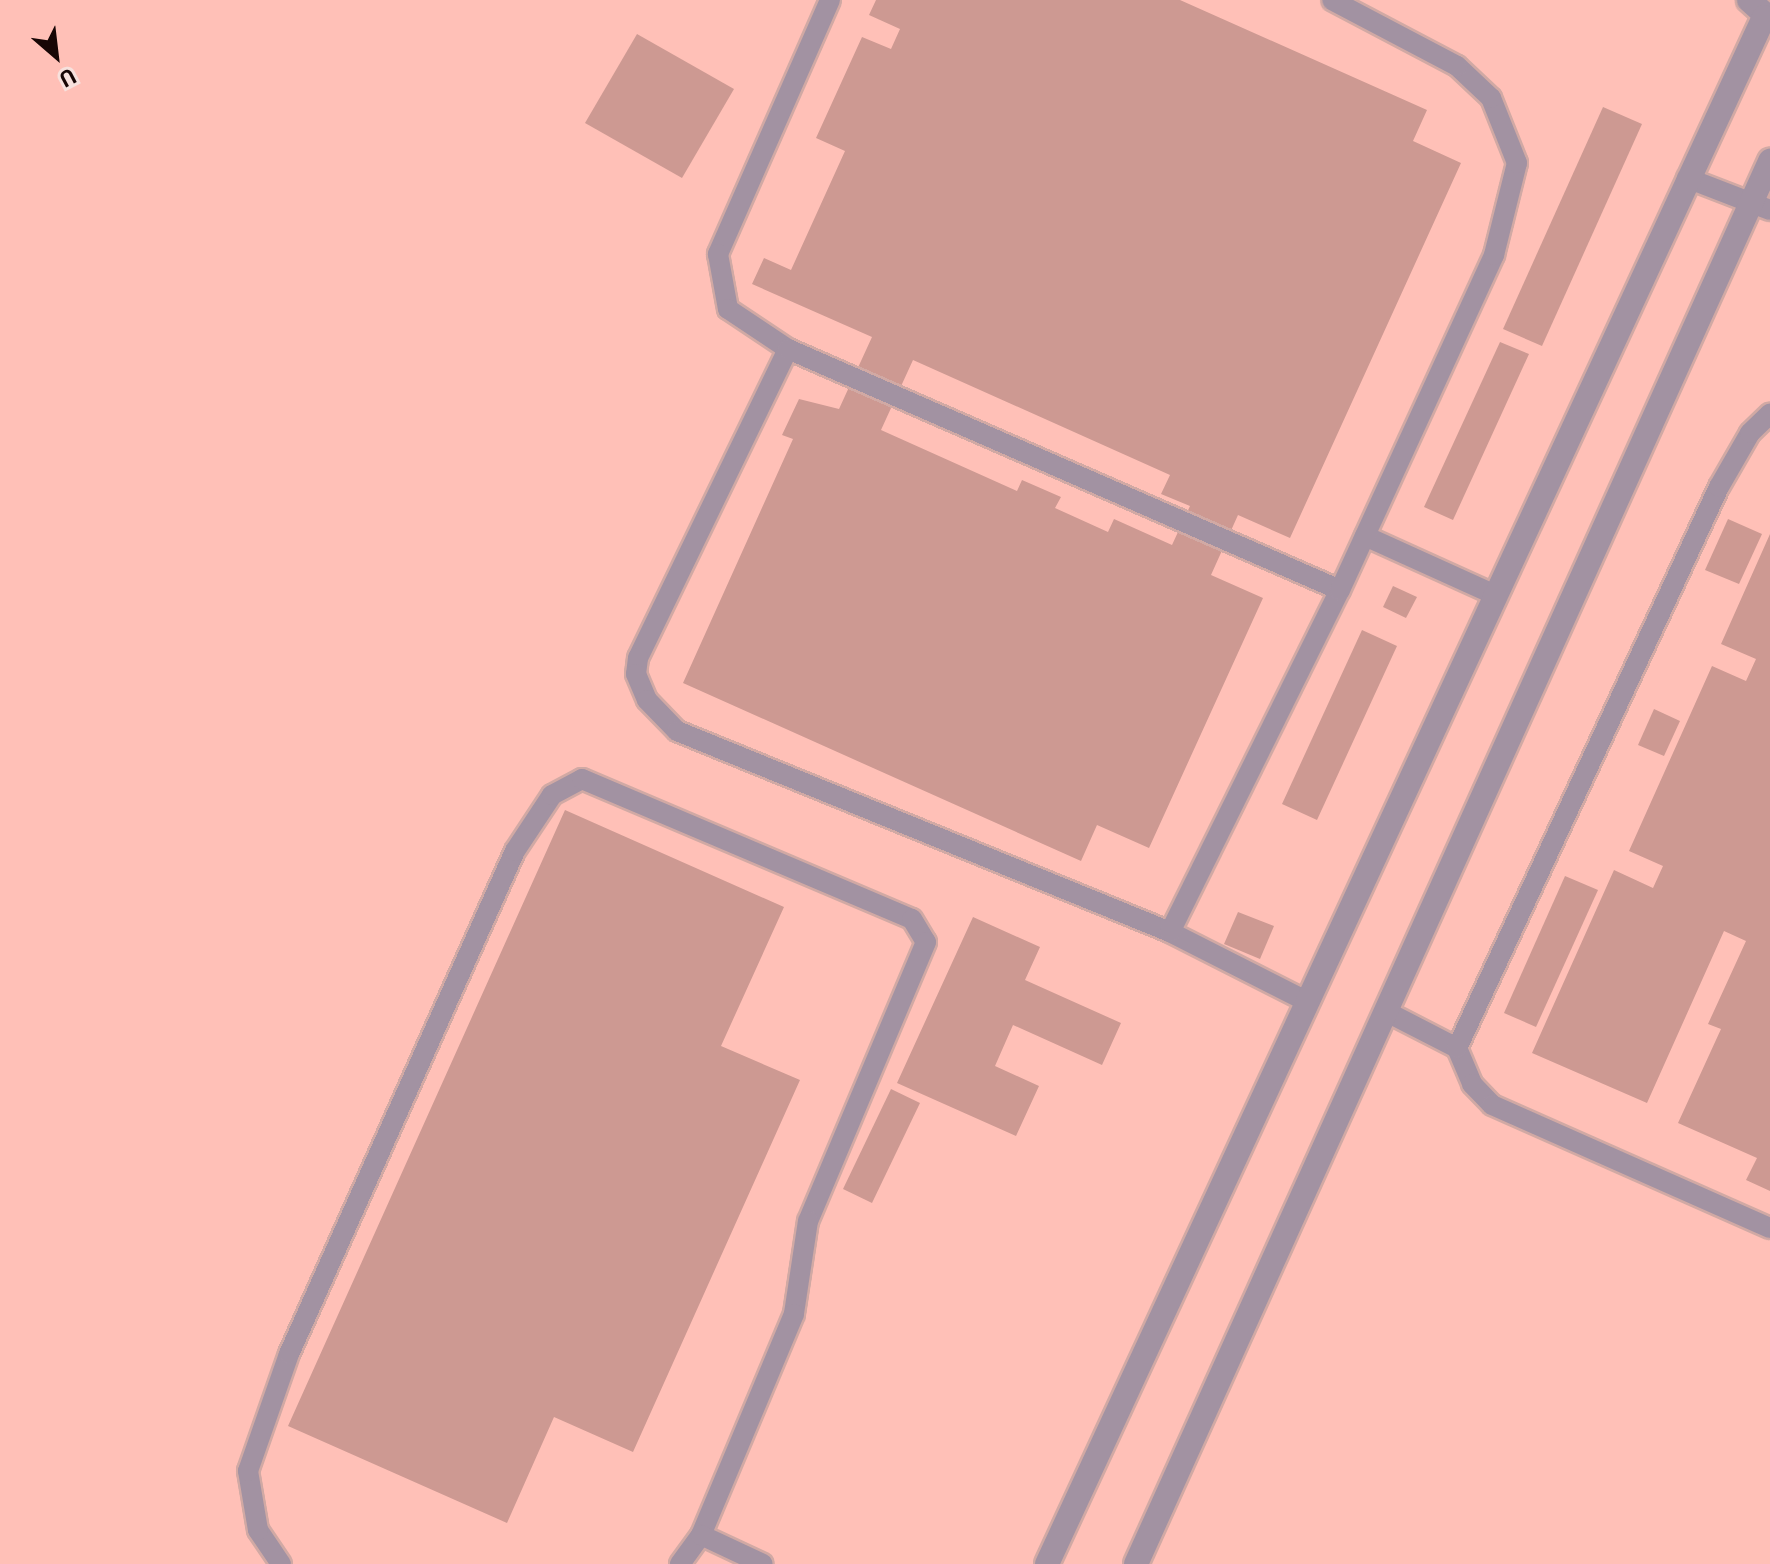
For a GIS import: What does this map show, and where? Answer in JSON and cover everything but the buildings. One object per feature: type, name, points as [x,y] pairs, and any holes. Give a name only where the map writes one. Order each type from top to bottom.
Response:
[{"type":"street","points":[[1047,1564],[1761,12]]},
{"type":"street","points":[[1136,1564],[1387,1012],[1762,206],[1770,161]]},
{"type":"lane","points":[[830,0],[718,254],[728,309],[788,349],[1340,590]]},
{"type":"lane","points":[[1170,932],[1340,590],[1494,255],[1517,163],[1491,98],[1457,66],[1332,0]]},
{"type":"lane","points":[[1687,178],[1762,206]]},
{"type":"lane","points":[[788,349],[638,658],[636,674],[647,700],[677,731],[1170,932],[1306,1001]]},
{"type":"lane","points":[[1457,1048],[1719,487],[1750,433],[1770,414]]},
{"type":"lane","points":[[1365,536],[1495,595]]},
{"type":"lane","points":[[281,1564],[258,1530],[248,1471],[289,1354],[515,851],[552,795],[582,779],[912,919],[926,942],[808,1221],[794,1314],[701,1535],[680,1564]]},
{"type":"lane","points":[[1387,1012],[1457,1048],[1472,1084],[1492,1105],[1770,1228]]},
{"type":"lane","points":[[701,1535],[763,1564]]},
{"type":"shaded area","points":[[0,0],[1770,0],[1770,1564],[0,1564]]}]
